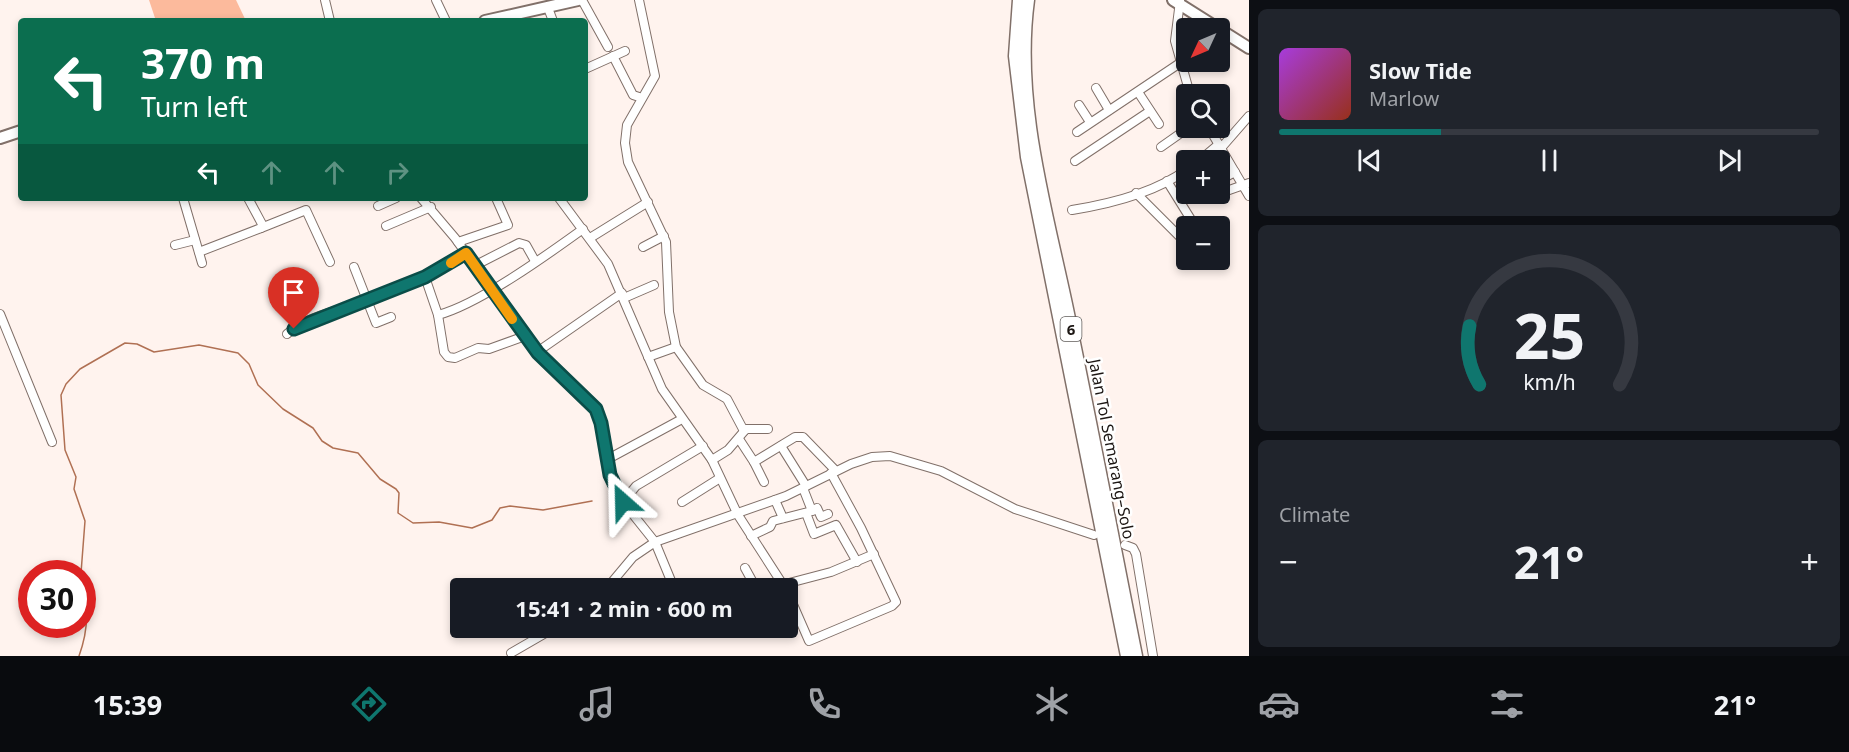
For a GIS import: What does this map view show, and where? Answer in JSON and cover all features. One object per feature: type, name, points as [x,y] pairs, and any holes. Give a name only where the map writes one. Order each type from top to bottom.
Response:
[{"type":"highway","name":"Jalan Tol Semarang–Solo","points":[[1019,0],[1015,56],[1027,157],[1127,656]]},
{"type":"highway","name":"Jalan Tol Semarang–Solo","points":[[1028,0],[1024,68],[1042,190],[1136,656]]},
{"type":"main road","points":[[511,18],[580,0]]},
{"type":"main road","points":[[1178,1],[1249,48]]},
{"type":"main road","points":[[0,138],[18,133]]},
{"type":"street","points":[[325,0],[329,18]]},
{"type":"street","points":[[436,0],[445,18]]},
{"type":"street","points":[[580,0],[608,47]]},
{"type":"street","points":[[639,0],[656,71],[655,81],[630,117],[625,143],[631,169],[664,236],[668,254],[670,318],[676,347],[703,385],[727,399],[744,431]]},
{"type":"street","points":[[1176,18],[1178,1]]},
{"type":"street","points":[[548,8],[552,18]]},
{"type":"street","points":[[1176,18],[1174,36],[1176,45]]},
{"type":"street","points":[[588,68],[625,51]]},
{"type":"street","points":[[613,56],[630,92],[642,98]]},
{"type":"street","points":[[1077,132],[1176,66]]},
{"type":"street","points":[[1096,88],[1109,110]]},
{"type":"street","points":[[1138,92],[1159,124]]},
{"type":"street","points":[[1079,105],[1090,123]]},
{"type":"street","points":[[1076,160],[1150,111]]},
{"type":"street","points":[[1214,150],[1249,116]]},
{"type":"street","points":[[1161,147],[1176,136]]},
{"type":"street","points":[[1215,138],[1235,172],[1246,184],[1249,196]]},
{"type":"street","points":[[1230,175],[1235,172]]},
{"type":"street","points":[[1072,210],[1104,204],[1176,176]]},
{"type":"street","points":[[1167,181],[1189,216]]},
{"type":"street","points":[[1230,190],[1246,184]]},
{"type":"street","points":[[1136,193],[1176,233]]},
{"type":"street","points":[[184,201],[202,263]]},
{"type":"street","points":[[250,201],[262,224],[261,228]]},
{"type":"street","points":[[378,206],[389,201]]},
{"type":"street","points":[[424,201],[458,242],[537,352],[596,409],[610,475],[623,502],[655,542],[671,578]]},
{"type":"street","points":[[458,242],[508,225],[497,201]]},
{"type":"street","points":[[561,201],[608,264],[662,389],[712,460],[738,515],[779,578]]},
{"type":"street","points":[[590,238],[648,202]]},
{"type":"street","points":[[386,226],[431,207]]},
{"type":"street","points":[[199,252],[306,210],[330,261]]},
{"type":"street","points":[[438,315],[449,312],[490,289],[583,229]]},
{"type":"street","points":[[643,247],[664,236]]},
{"type":"street","points":[[175,245],[195,240]]},
{"type":"street","points":[[474,266],[519,243],[526,245],[535,261]]},
{"type":"street","points":[[287,334],[332,312],[367,301],[425,277],[466,253]]},
{"type":"street","points":[[354,267],[373,324],[391,317]]},
{"type":"street","points":[[425,277],[438,315],[444,352],[448,357],[455,358],[478,348],[489,349],[525,336]]},
{"type":"street","points":[[537,352],[623,295],[654,285]]},
{"type":"street","points":[[0,314],[52,442]]},
{"type":"street","points":[[648,357],[676,347]]},
{"type":"street","points":[[608,459],[682,419]]},
{"type":"street","points":[[712,460],[739,439],[748,428],[768,429]]},
{"type":"street","points":[[754,462],[795,437],[803,437],[833,472],[896,599],[892,606],[809,641],[798,616]]},
{"type":"street","points":[[739,439],[764,482]]},
{"type":"street","points":[[623,502],[636,486],[703,446]]},
{"type":"street","points":[[781,446],[804,487],[814,534],[836,525],[857,562]]},
{"type":"street","points":[[615,578],[633,557],[655,542],[738,515],[872,457],[890,456],[941,471],[1021,511],[1094,535]]},
{"type":"street","points":[[682,502],[720,478]]},
{"type":"street","points":[[775,500],[783,518]]},
{"type":"street","points":[[751,536],[771,527],[773,521],[817,508],[821,517],[828,514]]},
{"type":"street","points":[[1125,545],[1133,548],[1136,554],[1153,656]]},
{"type":"street","points":[[798,582],[831,572],[874,554]]},
{"type":"street","points":[[745,567],[751,578]]},
{"type":"street","points":[[511,653],[537,638]]},
{"type":"shaded area","points":[[149,0],[236,0],[245,18],[155,18]]},
{"type":"waterway","points":[[82,560],[85,521],[74,489],[76,477],[65,450],[61,395],[66,384],[80,369],[125,343],[137,344],[154,352],[199,345],[238,353],[249,364],[258,385],[283,409],[313,428],[322,441],[333,448],[358,453],[380,479],[396,489],[399,493],[398,513],[413,523],[439,522],[472,528],[492,520],[500,508],[510,506],[543,510],[592,501]]},
{"type":"waterway","points":[[79,656],[84,638]]},
{"type":"slow traffic","points":[[451,263],[466,253],[512,319]]},
{"type":"route","points":[[294,329],[425,277],[466,253],[538,353],[596,409],[601,423],[610,475],[623,502]]}]
